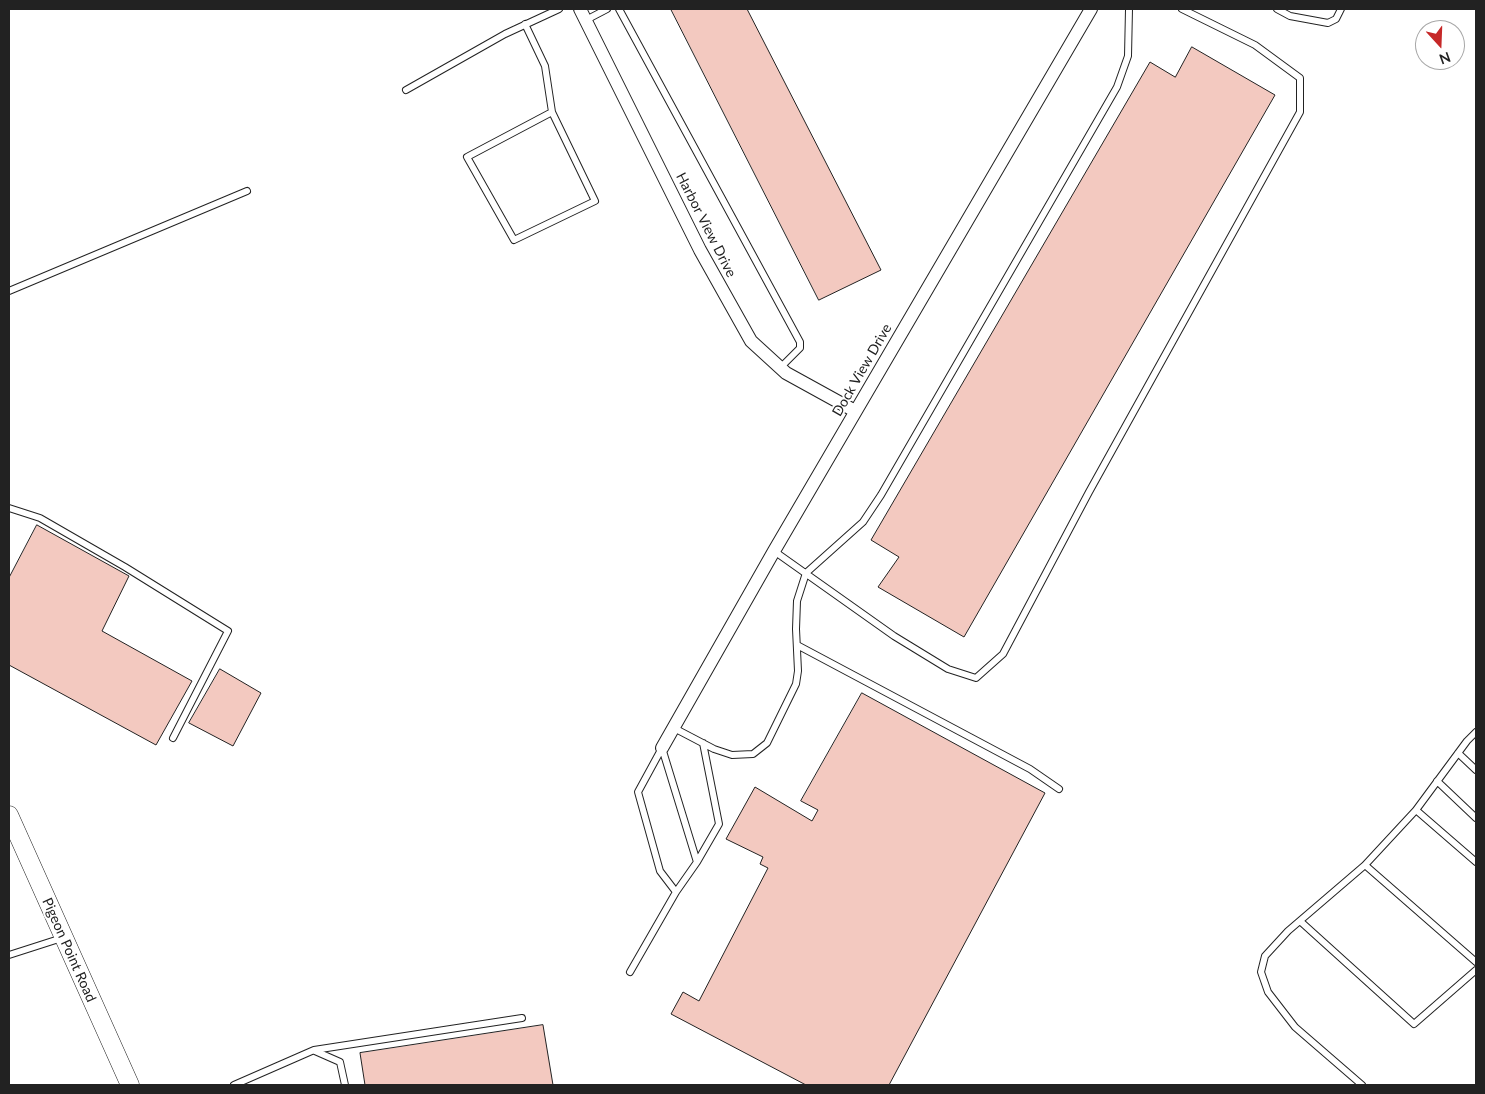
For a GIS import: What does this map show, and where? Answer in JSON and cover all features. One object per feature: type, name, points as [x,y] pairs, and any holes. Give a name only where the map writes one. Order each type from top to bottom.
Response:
[{"type":"street","name":"Dock View Drive","points":[[662,748],[672,727],[855,411],[1091,9]]},
{"type":"street","name":"Harbor View Drive","points":[[583,14],[700,250],[751,341],[786,373],[855,411]]},
{"type":"street","name":"Pigeon Point Road","points":[[9,815],[130,1085]]},
{"type":"lane","points":[[406,90],[525,24],[559,9]]},
{"type":"lane","points":[[583,14],[607,9]]},
{"type":"lane","points":[[620,9],[802,345],[780,368]]},
{"type":"lane","points":[[672,727],[714,749],[732,755],[753,754],[767,742],[796,684],[798,671],[797,601],[806,573],[863,522],[881,495],[1117,86],[1128,56],[1129,9]]},
{"type":"lane","points":[[774,551],[894,636],[948,669],[976,678],[1003,654],[1089,492],[1300,112],[1300,78],[1255,45],[1182,9]]},
{"type":"lane","points":[[1277,9],[1290,16],[1328,24],[1336,19],[1340,9]]},
{"type":"lane","points":[[525,24],[545,66],[552,112],[595,201],[514,240],[467,157],[552,112]]},
{"type":"lane","points":[[9,291],[247,191]]},
{"type":"lane","points":[[9,508],[40,518],[125,567],[228,631],[173,738]]},
{"type":"lane","points":[[797,645],[1030,769],[1059,789]]},
{"type":"lane","points":[[1362,1085],[1295,1027],[1268,992],[1261,972],[1265,956],[1300,921],[1365,865],[1416,810],[1476,732]]},
{"type":"lane","points":[[630,972],[676,892],[720,824],[703,743]]},
{"type":"lane","points":[[662,748],[696,862]]},
{"type":"lane","points":[[662,748],[638,792],[660,871],[676,892]]},
{"type":"lane","points":[[1458,753],[1476,770]]},
{"type":"lane","points":[[1437,781],[1476,818]]},
{"type":"lane","points":[[1416,810],[1476,862]]},
{"type":"lane","points":[[1365,865],[1476,962]]},
{"type":"lane","points":[[1300,921],[1414,1024],[1476,970]]},
{"type":"lane","points":[[9,955],[64,937]]},
{"type":"lane","points":[[234,1085],[314,1050],[522,1018]]},
{"type":"lane","points":[[314,1050],[340,1062],[345,1085]]},
{"type":"building","points":[[671,9],[747,9],[881,270],[819,300]]},
{"type":"building","points":[[1192,47],[1275,95],[964,637],[878,587],[899,557],[871,540],[1150,62],[1175,77]]},
{"type":"building","points":[[37,525],[129,576],[102,631],[192,681],[156,745],[9,665],[9,578]]},
{"type":"building","points":[[220,669],[261,693],[233,746],[189,723]]},
{"type":"building","points":[[862,693],[1045,793],[889,1085],[806,1085],[671,1014],[683,992],[699,1001],[768,868],[760,864],[763,857],[726,839],[755,787],[812,821],[818,810],[801,801]]},
{"type":"building","points":[[543,1025],[553,1085],[365,1085],[360,1053]]}]
